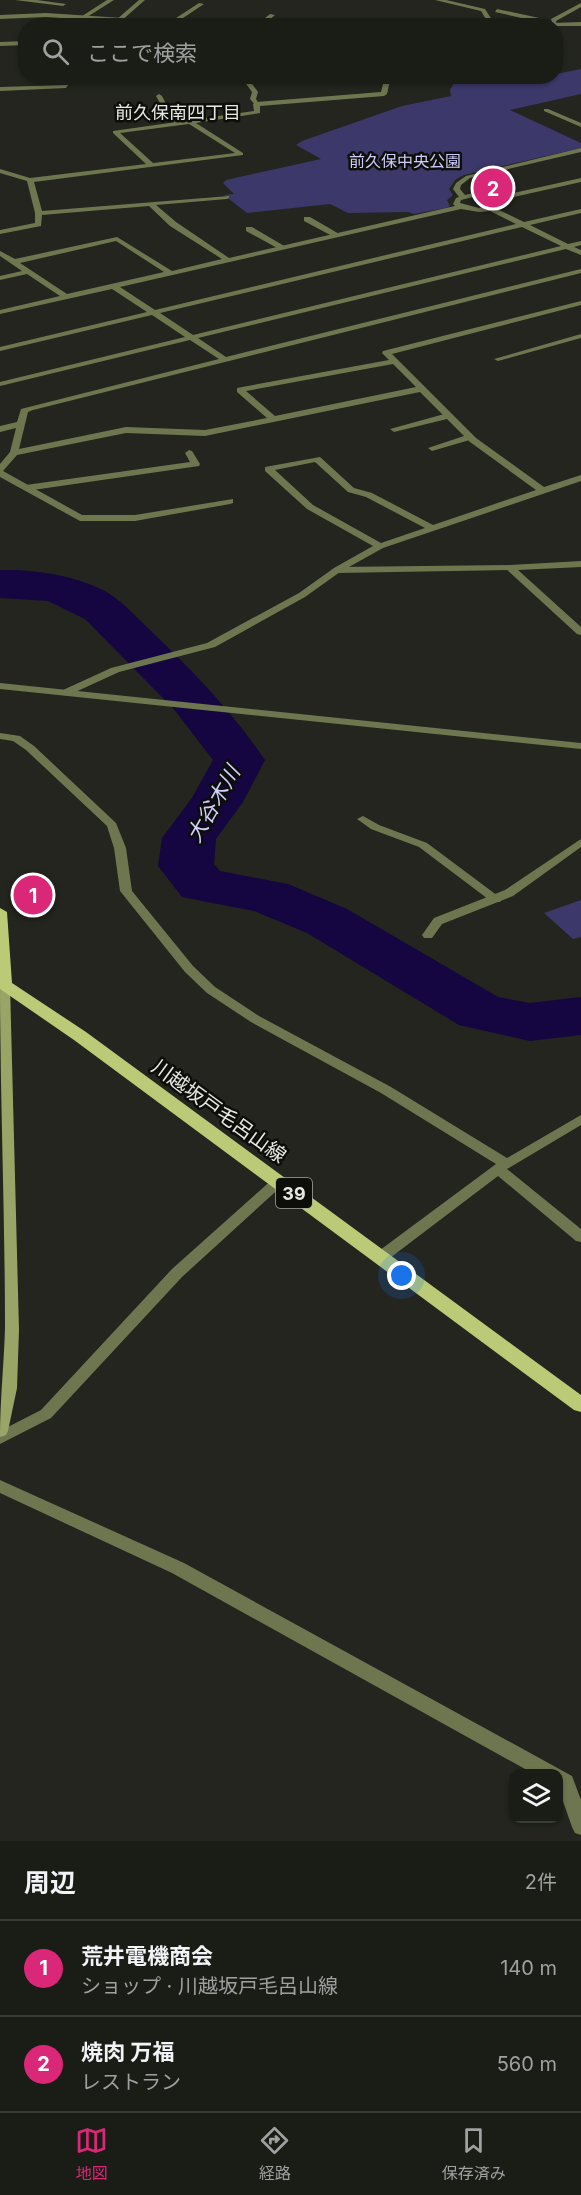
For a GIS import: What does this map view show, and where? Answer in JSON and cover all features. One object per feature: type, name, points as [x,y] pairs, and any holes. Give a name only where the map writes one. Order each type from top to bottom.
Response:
[{"type":"main road","points":[[0,912],[12,1330],[9,1388],[0,1431]]},
{"type":"main road","name":"川越坂戸毛呂山線","points":[[2,985],[80,1036],[581,1405]]},
{"type":"street","points":[[18,0],[63,4]]},
{"type":"street","points":[[46,15],[70,0]]},
{"type":"street","points":[[0,17],[46,15],[82,18],[111,0]]},
{"type":"street","points":[[121,18],[142,0]]},
{"type":"street","points":[[440,0],[483,10],[488,18]]},
{"type":"street","points":[[180,18],[201,4]]},
{"type":"street","points":[[557,18],[581,5]]},
{"type":"street","points":[[496,11],[530,18]]},
{"type":"street","points":[[268,18],[272,15]]},
{"type":"street","points":[[563,24],[581,24]]},
{"type":"street","points":[[0,44],[18,43]]},
{"type":"street","points":[[153,166],[115,132],[258,112],[253,99],[255,92],[249,84]]},
{"type":"street","points":[[256,104],[384,94],[387,84]]},
{"type":"street","points":[[0,89],[66,86]]},
{"type":"street","points":[[159,96],[175,124]]},
{"type":"street","points":[[546,110],[581,125]]},
{"type":"street","points":[[0,171],[30,180],[241,154],[191,122]]},
{"type":"street","points":[[463,197],[456,189],[468,177],[581,150]]},
{"type":"street","points":[[0,232],[33,227],[38,224],[39,213],[30,180]]},
{"type":"street","points":[[460,207],[457,201],[463,197],[479,195],[497,199],[581,180]]},
{"type":"street","points":[[39,213],[227,197]]},
{"type":"street","points":[[491,209],[501,204],[497,199]]},
{"type":"street","points":[[152,205],[173,224],[228,260]]},
{"type":"street","points":[[0,312],[460,207],[491,209],[581,253]]},
{"type":"street","points":[[0,349],[581,211]]},
{"type":"street","points":[[307,219],[337,235]]},
{"type":"street","points":[[249,229],[282,248]]},
{"type":"street","points":[[13,262],[117,239],[170,273]]},
{"type":"street","points":[[0,384],[581,243]]},
{"type":"street","points":[[0,253],[66,297]]},
{"type":"street","points":[[230,501],[135,518],[81,518],[0,471],[14,453],[24,411],[30,408],[581,271]]},
{"type":"street","points":[[0,278],[28,272]]},
{"type":"street","points":[[112,286],[226,360]]},
{"type":"street","points":[[542,490],[492,456],[470,437],[386,353],[581,303]]},
{"type":"street","points":[[498,358],[581,336]]},
{"type":"street","points":[[275,420],[240,390],[393,362]]},
{"type":"street","points":[[14,453],[126,430],[206,433],[420,389]]},
{"type":"street","points":[[394,429],[448,416]]},
{"type":"street","points":[[0,429],[20,423]]},
{"type":"street","points":[[432,448],[470,437]]},
{"type":"street","points":[[26,488],[196,464],[189,453]]},
{"type":"street","points":[[380,546],[310,507],[268,469],[317,459],[351,490],[369,495],[430,527]]},
{"type":"street","points":[[67,692],[115,670],[182,654],[230,636],[380,546],[430,527],[581,478]]},
{"type":"street","points":[[337,570],[510,568],[581,564]]},
{"type":"street","points":[[510,568],[581,632]]},
{"type":"street","points":[[0,686],[581,746]]},
{"type":"street","points":[[0,736],[16,738],[30,748],[112,825],[120,848],[126,891],[182,961],[211,990],[255,1019],[386,1090],[503,1167],[581,1236]]},
{"type":"street","points":[[363,819],[375,827],[423,845],[496,899]]},
{"type":"street","points":[[428,935],[438,921],[509,893],[581,842]]},
{"type":"street","points":[[381,1257],[503,1167],[581,1119]]},
{"type":"street","points":[[0,1438],[46,1414],[177,1273],[279,1181]]},
{"type":"street","points":[[0,1486],[178,1568],[544,1769]]},
{"type":"street","points":[[563,1780],[566,1782],[581,1827]]},
{"type":"green space","name":"前久保中央公園","points":[[581,69],[581,94],[510,110],[581,143],[581,148],[464,175],[456,179],[449,189],[453,195],[447,200],[450,206],[446,208],[414,214],[408,212],[348,213],[330,204],[247,213],[224,195],[234,194],[223,183],[226,180],[321,159],[296,145],[302,141],[402,106],[451,96],[450,90],[453,84],[563,84],[563,73]]},
{"type":"green space","points":[[581,900],[581,937],[573,939],[544,913]]},
{"type":"waterway","name":"大谷木川","points":[[0,584],[25,584],[50,588],[75,595],[102,609],[190,697],[228,743],[239,760],[216,802],[189,838],[186,866],[202,885],[268,896],[327,921],[480,1012],[530,1022],[581,1016]]},
{"type":"place","name":"焼肉 万福","points":[[493,188]]},
{"type":"place","name":"荒井電機商会","points":[[33,895]]},
{"type":"district","name":"前久保南四丁目","points":[[178,112]]}]
